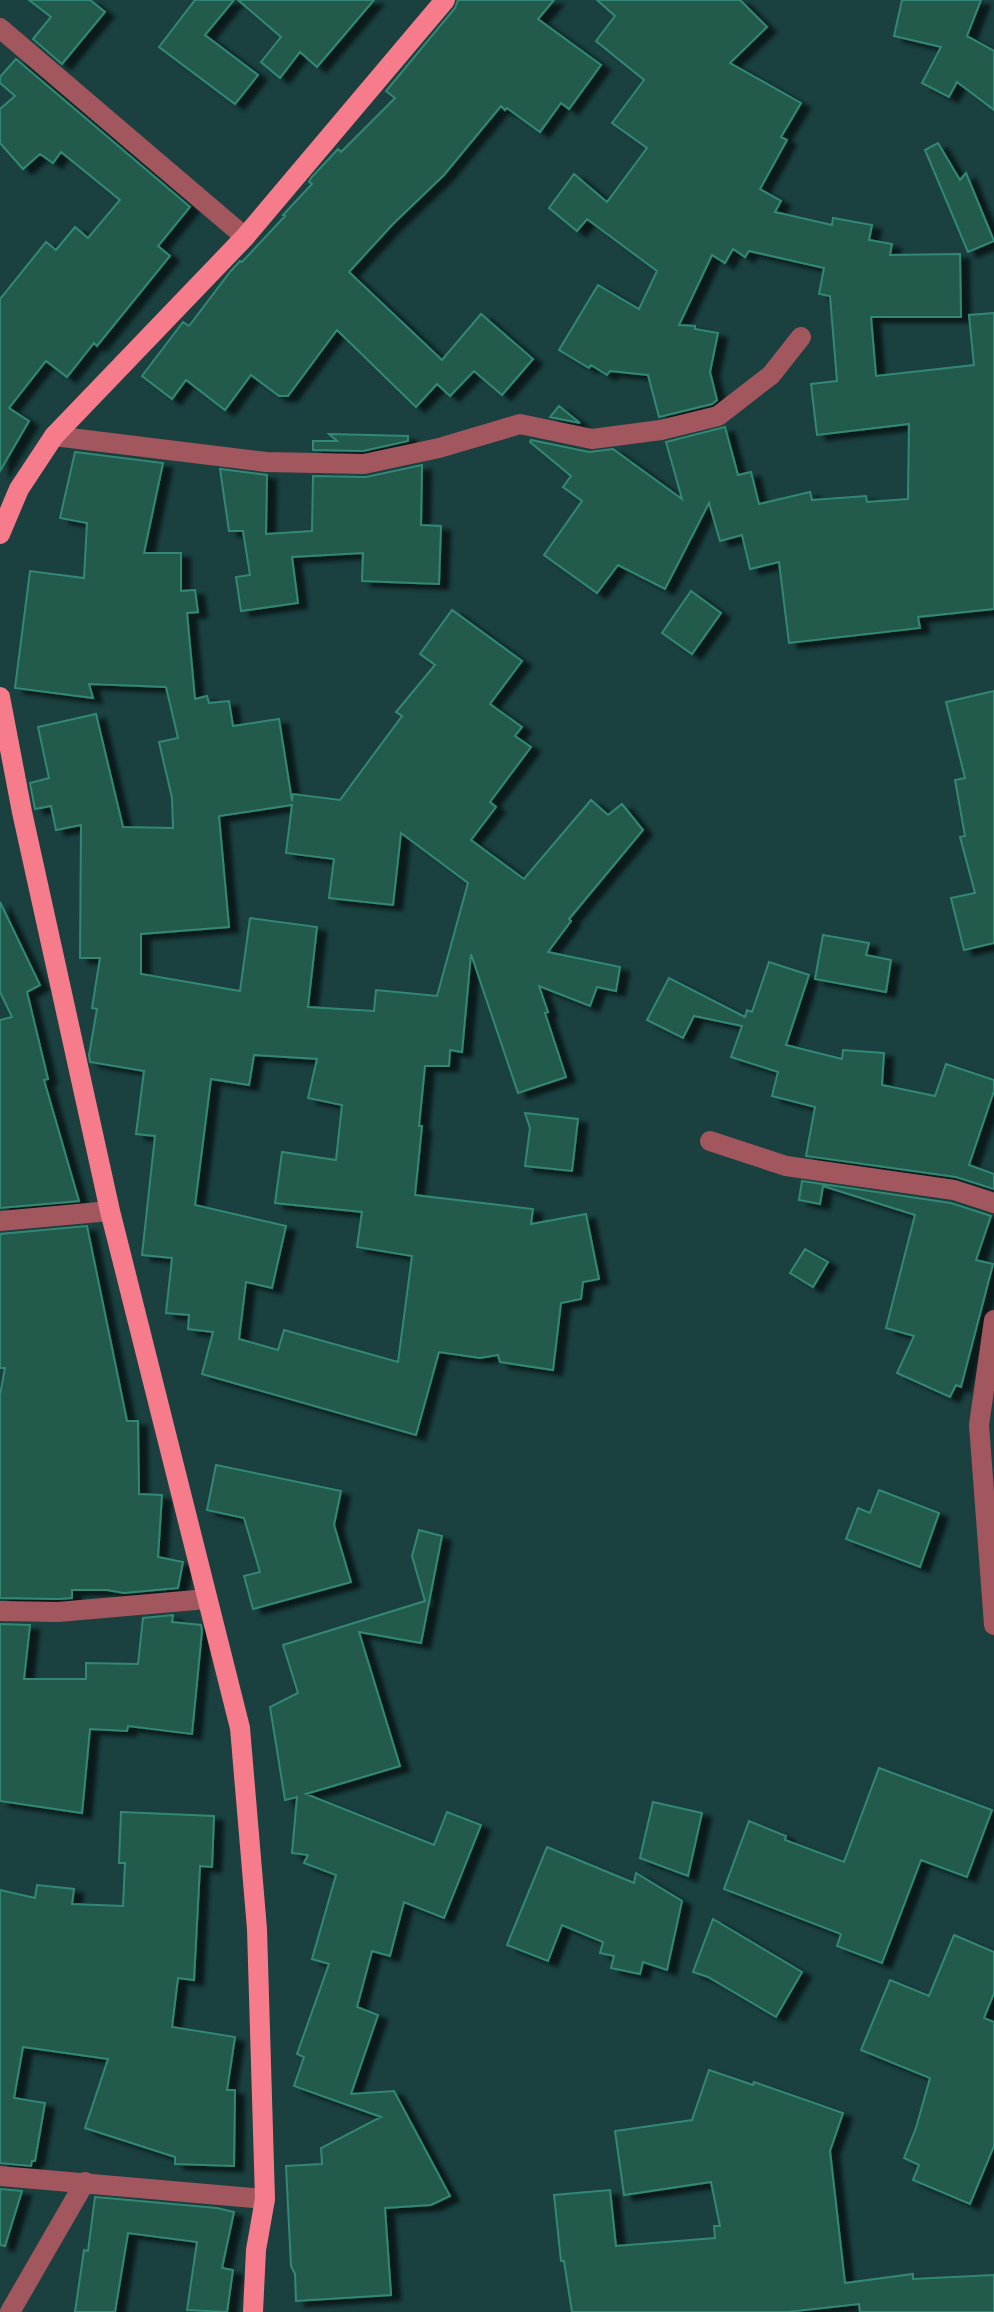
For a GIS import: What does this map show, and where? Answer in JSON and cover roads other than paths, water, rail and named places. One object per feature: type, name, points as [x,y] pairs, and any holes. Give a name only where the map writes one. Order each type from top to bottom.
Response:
[{"type":"main road","points":[[0,534],[19,489],[54,436],[245,237],[445,0]]},
{"type":"main road","points":[[0,697],[22,812],[110,1211],[240,1728],[257,1929],[265,2199],[256,2250],[253,2312]]},
{"type":"street","points":[[0,28],[245,237]]},
{"type":"street","points":[[54,436],[266,462],[364,464],[439,448],[520,424],[592,439],[661,430],[718,416],[771,375],[801,337]]},
{"type":"street","points":[[710,1141],[786,1166],[954,1190],[994,1203]]},
{"type":"street","points":[[0,1221],[110,1211]]},
{"type":"street","points":[[994,1320],[979,1425],[994,1625]]},
{"type":"street","points":[[0,1611],[58,1612],[207,1599]]},
{"type":"street","points":[[0,2176],[265,2199]]},
{"type":"street","points":[[10,2312],[85,2182]]}]
